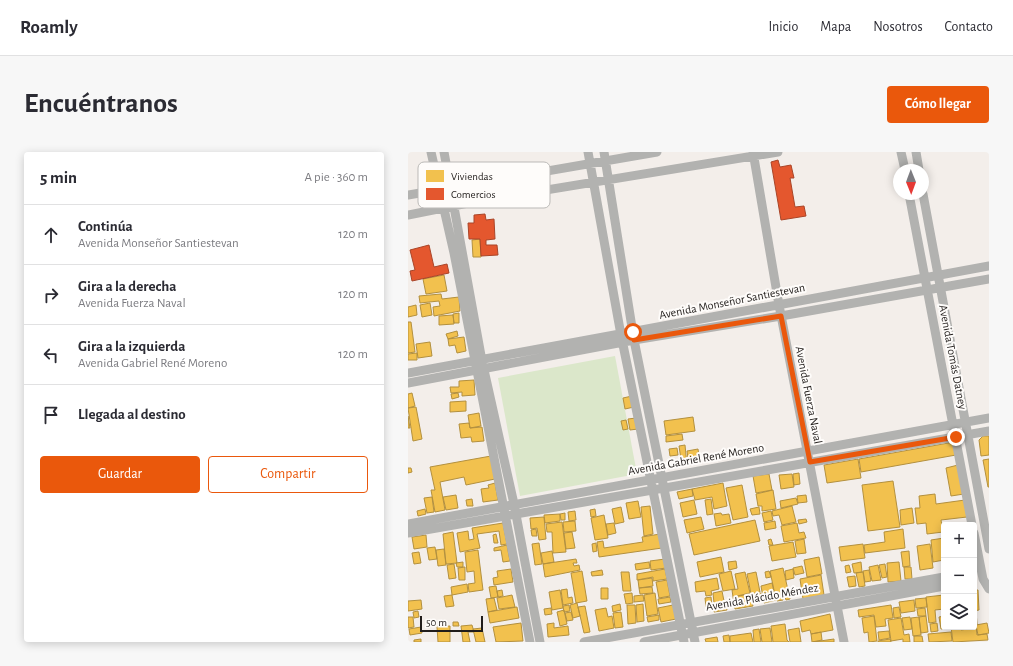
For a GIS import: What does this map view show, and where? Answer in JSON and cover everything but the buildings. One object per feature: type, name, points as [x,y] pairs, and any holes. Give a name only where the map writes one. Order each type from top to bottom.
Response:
[{"type":"street","points":[[431,152],[433,162]]},
{"type":"street","points":[[444,152],[446,162]]},
{"type":"street","points":[[588,152],[622,339],[684,638]]},
{"type":"street","points":[[550,171],[590,164],[605,156],[657,152]]},
{"type":"street","points":[[550,190],[754,154],[778,152]]},
{"type":"street","points":[[901,152],[904,164]]},
{"type":"street","points":[[916,152],[918,164]]},
{"type":"street","name":"Avenida Fuerza Naval","points":[[754,154],[781,316],[844,642]]},
{"type":"street","points":[[605,156],[633,336],[694,637]]},
{"type":"street","points":[[408,195],[418,193]]},
{"type":"street","name":"Avenida Tomás Datney","points":[[910,200],[971,522]]},
{"type":"street","name":"Avenida Tomás Datney","points":[[924,200],[967,435]]},
{"type":"street","points":[[408,215],[442,208],[515,509],[540,642]]},
{"type":"street","points":[[454,208],[504,511],[530,642]]},
{"type":"street","name":"Avenida Monseñor Santiestevan","points":[[408,373],[479,365],[622,339],[779,304],[989,266]]},
{"type":"street","name":"Avenida Monseñor Santiestevan","points":[[633,336],[781,316],[989,279]]},
{"type":"street","name":"Avenida Monseñor Santiestevan","points":[[408,383],[479,365]]},
{"type":"street","name":"Avenida Gabriel René Moreno","points":[[408,524],[515,509],[652,480],[989,418]]},
{"type":"street","name":"Avenida Gabriel René Moreno","points":[[515,509],[654,490],[989,431]]},
{"type":"street","points":[[967,435],[989,549]]},
{"type":"street","name":"Avenida Gabriel René Moreno","points":[[408,533],[504,511]]},
{"type":"street","points":[[977,549],[982,575],[989,589]]},
{"type":"street","name":"Avenida Plácido Méndez","points":[[584,642],[941,578]]},
{"type":"street","name":"Avenida Plácido Méndez","points":[[644,642],[694,637],[837,606],[941,587]]},
{"type":"green space","points":[[615,356],[637,474],[520,496],[498,378]]},
{"type":"route","points":[[633,332],[634,340],[781,316],[810,462],[956,437]]}]
